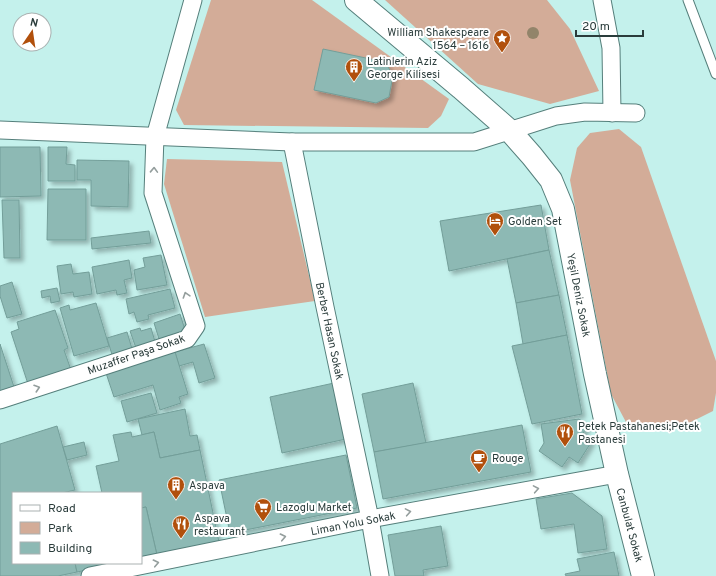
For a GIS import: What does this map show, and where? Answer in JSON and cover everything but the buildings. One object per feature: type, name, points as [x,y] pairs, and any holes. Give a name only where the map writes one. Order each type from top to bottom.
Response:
[{"type":"main road","name":"Yeşil Deniz Sokak","points":[[356,0],[461,88],[510,132],[551,180],[563,209],[595,374],[617,474]]},
{"type":"main road","name":"Canbulat Sokak","points":[[617,474],[643,576]]},
{"type":"street","points":[[155,137],[193,0]]},
{"type":"street","points":[[602,0],[611,48],[612,113]]},
{"type":"street","points":[[0,130],[292,142],[474,142],[510,132],[556,116],[585,112],[636,113]]},
{"type":"street","name":"Muzaffer Paşa Sokak","points":[[0,400],[187,339],[196,326],[153,193],[155,137]]},
{"type":"street","name":"Berber Hasan Sokak","points":[[292,142],[370,519],[380,576]]},
{"type":"street","name":"Liman Yolu Sokak","points":[[90,576],[370,519],[617,474]]},
{"type":"lane","points":[[688,0],[716,74]]},
{"type":"green space","points":[[211,0],[312,0],[449,99],[441,116],[428,128],[184,125],[176,110]]},
{"type":"green space","points":[[385,0],[547,0],[570,29],[599,91],[550,104],[478,84]]},
{"type":"green space","points":[[619,129],[641,147],[716,361],[716,393],[713,411],[681,427],[651,429],[627,424],[611,394],[570,180],[577,148],[590,133]]},
{"type":"green space","points":[[167,159],[282,162],[315,301],[205,317],[164,184]]},
{"type":"place","name":"William Shakespeare 1564 – 1616","points":[[502,53]]},
{"type":"place","name":"Latinlerin Aziz George Kilisesi","points":[[354,82]]},
{"type":"place","name":"Golden Set","points":[[495,236]]},
{"type":"place","name":"Petek Pastahanesi;Petek Pastanesi","points":[[565,447]]},
{"type":"place","name":"Rouge","points":[[479,473]]},
{"type":"place","name":"Aspava","points":[[176,500]]},
{"type":"place","name":"Lazoglu Market","points":[[263,522]]},
{"type":"place","name":"Aspava restaurant","points":[[181,539]]}]
